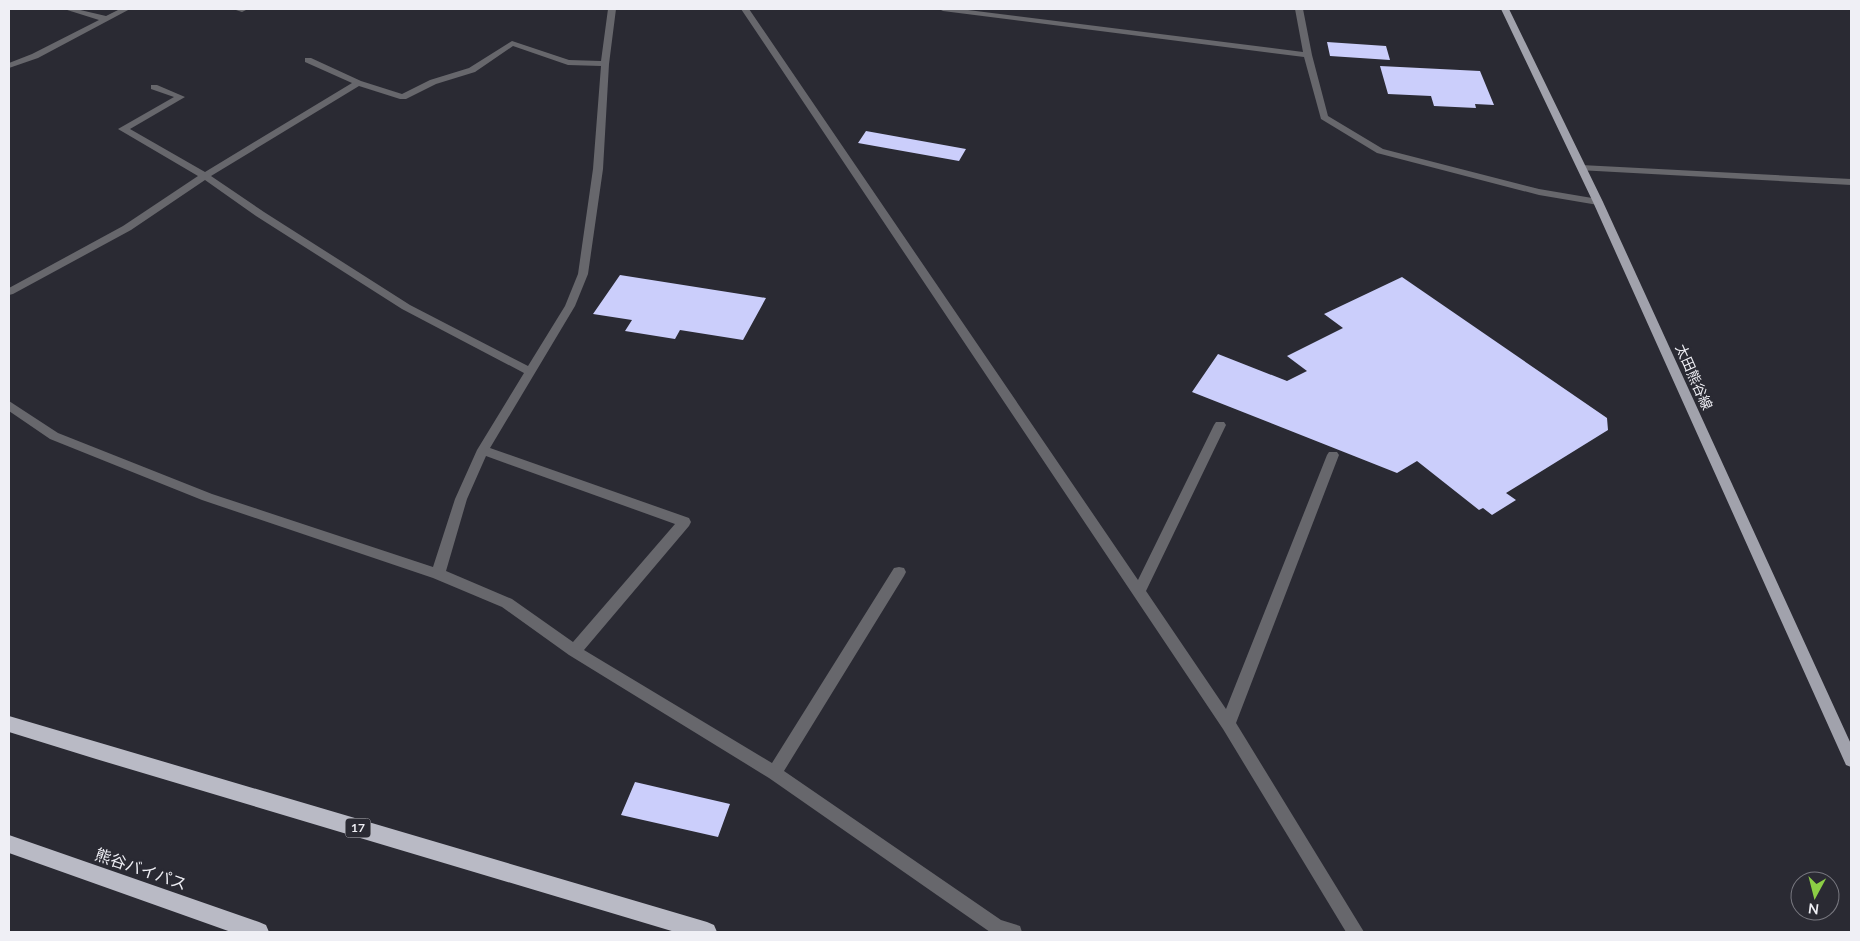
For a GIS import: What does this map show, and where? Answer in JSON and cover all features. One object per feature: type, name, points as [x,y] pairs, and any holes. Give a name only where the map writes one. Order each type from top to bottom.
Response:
[{"type":"highway","name":"17","points":[[9,724],[151,768],[546,882],[707,932]]},
{"type":"highway","name":"熊谷バイパス","points":[[9,844],[259,932]]},
{"type":"main road","name":"太田熊谷線","points":[[1505,9],[1598,202],[1851,760]]},
{"type":"street","points":[[68,9],[106,19]]},
{"type":"street","points":[[9,66],[35,56],[126,9]]},
{"type":"street","points":[[438,574],[461,499],[483,450],[570,306],[583,274],[598,169],[605,64],[612,9]]},
{"type":"street","points":[[744,9],[1228,724],[1356,932]]},
{"type":"street","points":[[943,9],[1308,55]]},
{"type":"street","points":[[1299,9],[1308,55],[1324,117],[1380,151],[1540,192],[1598,202]]},
{"type":"street","points":[[308,60],[358,83],[403,97],[433,82],[472,70],[512,44],[568,62],[605,64]]},
{"type":"street","points":[[9,292],[127,228],[205,176],[358,83]]},
{"type":"street","points":[[154,87],[181,97],[123,129],[205,176],[260,214],[406,307],[529,371]]},
{"type":"street","points":[[1581,168],[1851,182]]},
{"type":"street","points":[[9,405],[54,436],[207,497],[438,574],[507,603],[574,651],[774,773],[997,927],[1014,932]]},
{"type":"street","points":[[1139,592],[1220,425]]},
{"type":"street","points":[[483,450],[684,522],[574,651]]},
{"type":"street","points":[[1228,724],[1334,455]]},
{"type":"street","points":[[774,773],[899,572]]},
{"type":"building","points":[[1327,42],[1386,46],[1390,60],[1330,56]]},
{"type":"building","points":[[1380,66],[1480,71],[1494,105],[1475,104],[1476,108],[1434,106],[1431,96],[1388,94]]},
{"type":"building","points":[[866,131],[966,149],[959,161],[858,143]]},
{"type":"building","points":[[620,275],[766,298],[743,340],[680,330],[675,339],[625,331],[632,320],[593,314]]},
{"type":"building","points":[[1402,277],[1607,418],[1608,430],[1506,493],[1516,500],[1492,515],[1483,508],[1479,510],[1417,461],[1397,473],[1192,392],[1218,354],[1287,381],[1307,371],[1287,356],[1343,328],[1324,314]]},
{"type":"building","points":[[635,782],[730,804],[718,837],[621,815]]}]
